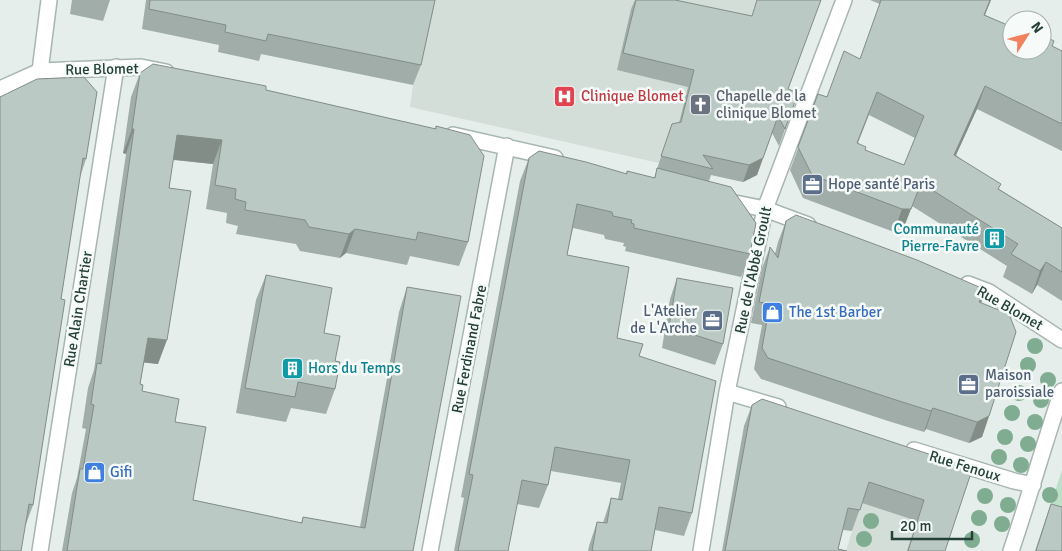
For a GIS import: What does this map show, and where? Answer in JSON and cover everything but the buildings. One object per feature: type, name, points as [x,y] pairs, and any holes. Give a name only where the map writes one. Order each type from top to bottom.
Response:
[{"type":"street","points":[[40,71],[49,0]]},
{"type":"street","name":"Rue de l'Abbé Groult","points":[[702,551],[726,392],[765,209],[844,0]]},
{"type":"street","name":"Rue Alain Chartier","points":[[40,551],[116,67]]},
{"type":"street","name":"Rue Blomet","points":[[0,89],[40,71],[141,67],[180,75]]},
{"type":"street","points":[[440,132],[565,160]]},
{"type":"street","name":"Rue Ferdinand Fabre","points":[[430,551],[507,146]]},
{"type":"street","points":[[714,198],[765,209],[823,231]]},
{"type":"street","name":"Rue Blomet","points":[[952,279],[989,292],[1062,340]]},
{"type":"street","points":[[1011,551],[1062,391]]},
{"type":"street","points":[[726,392],[790,411]]},
{"type":"street","name":"Rue Fenoux","points":[[902,446],[1014,481],[1033,485]]},
{"type":"shaded area","name":"Clinique Blomet","points":[[432,0],[821,0],[791,82],[749,66],[769,142],[757,175],[743,182],[410,107]]},
{"type":"shaded area","points":[[874,459],[945,551],[846,551]]},
{"type":"green space","points":[[1062,470],[1062,526],[1045,521]]},
{"type":"place","name":"Clinique Blomet","points":[[565,96]]},
{"type":"place","name":"Chapelle de la clinique Blomet","points":[[700,105]]},
{"type":"place","name":"Hope santé Paris","points":[[812,184]]},
{"type":"place","name":"Communauté Pierre-Favre","points":[[995,238]]},
{"type":"place","name":"The 1st Barber","points":[[773,312]]},
{"type":"place","name":"L'Atelier de L'Arche","points":[[713,320]]},
{"type":"place","name":"Hors du Temps","points":[[292,368]]},
{"type":"place","name":"Maison paroissiale","points":[[969,384]]},
{"type":"place","name":"Gifi","points":[[94,472]]}]
